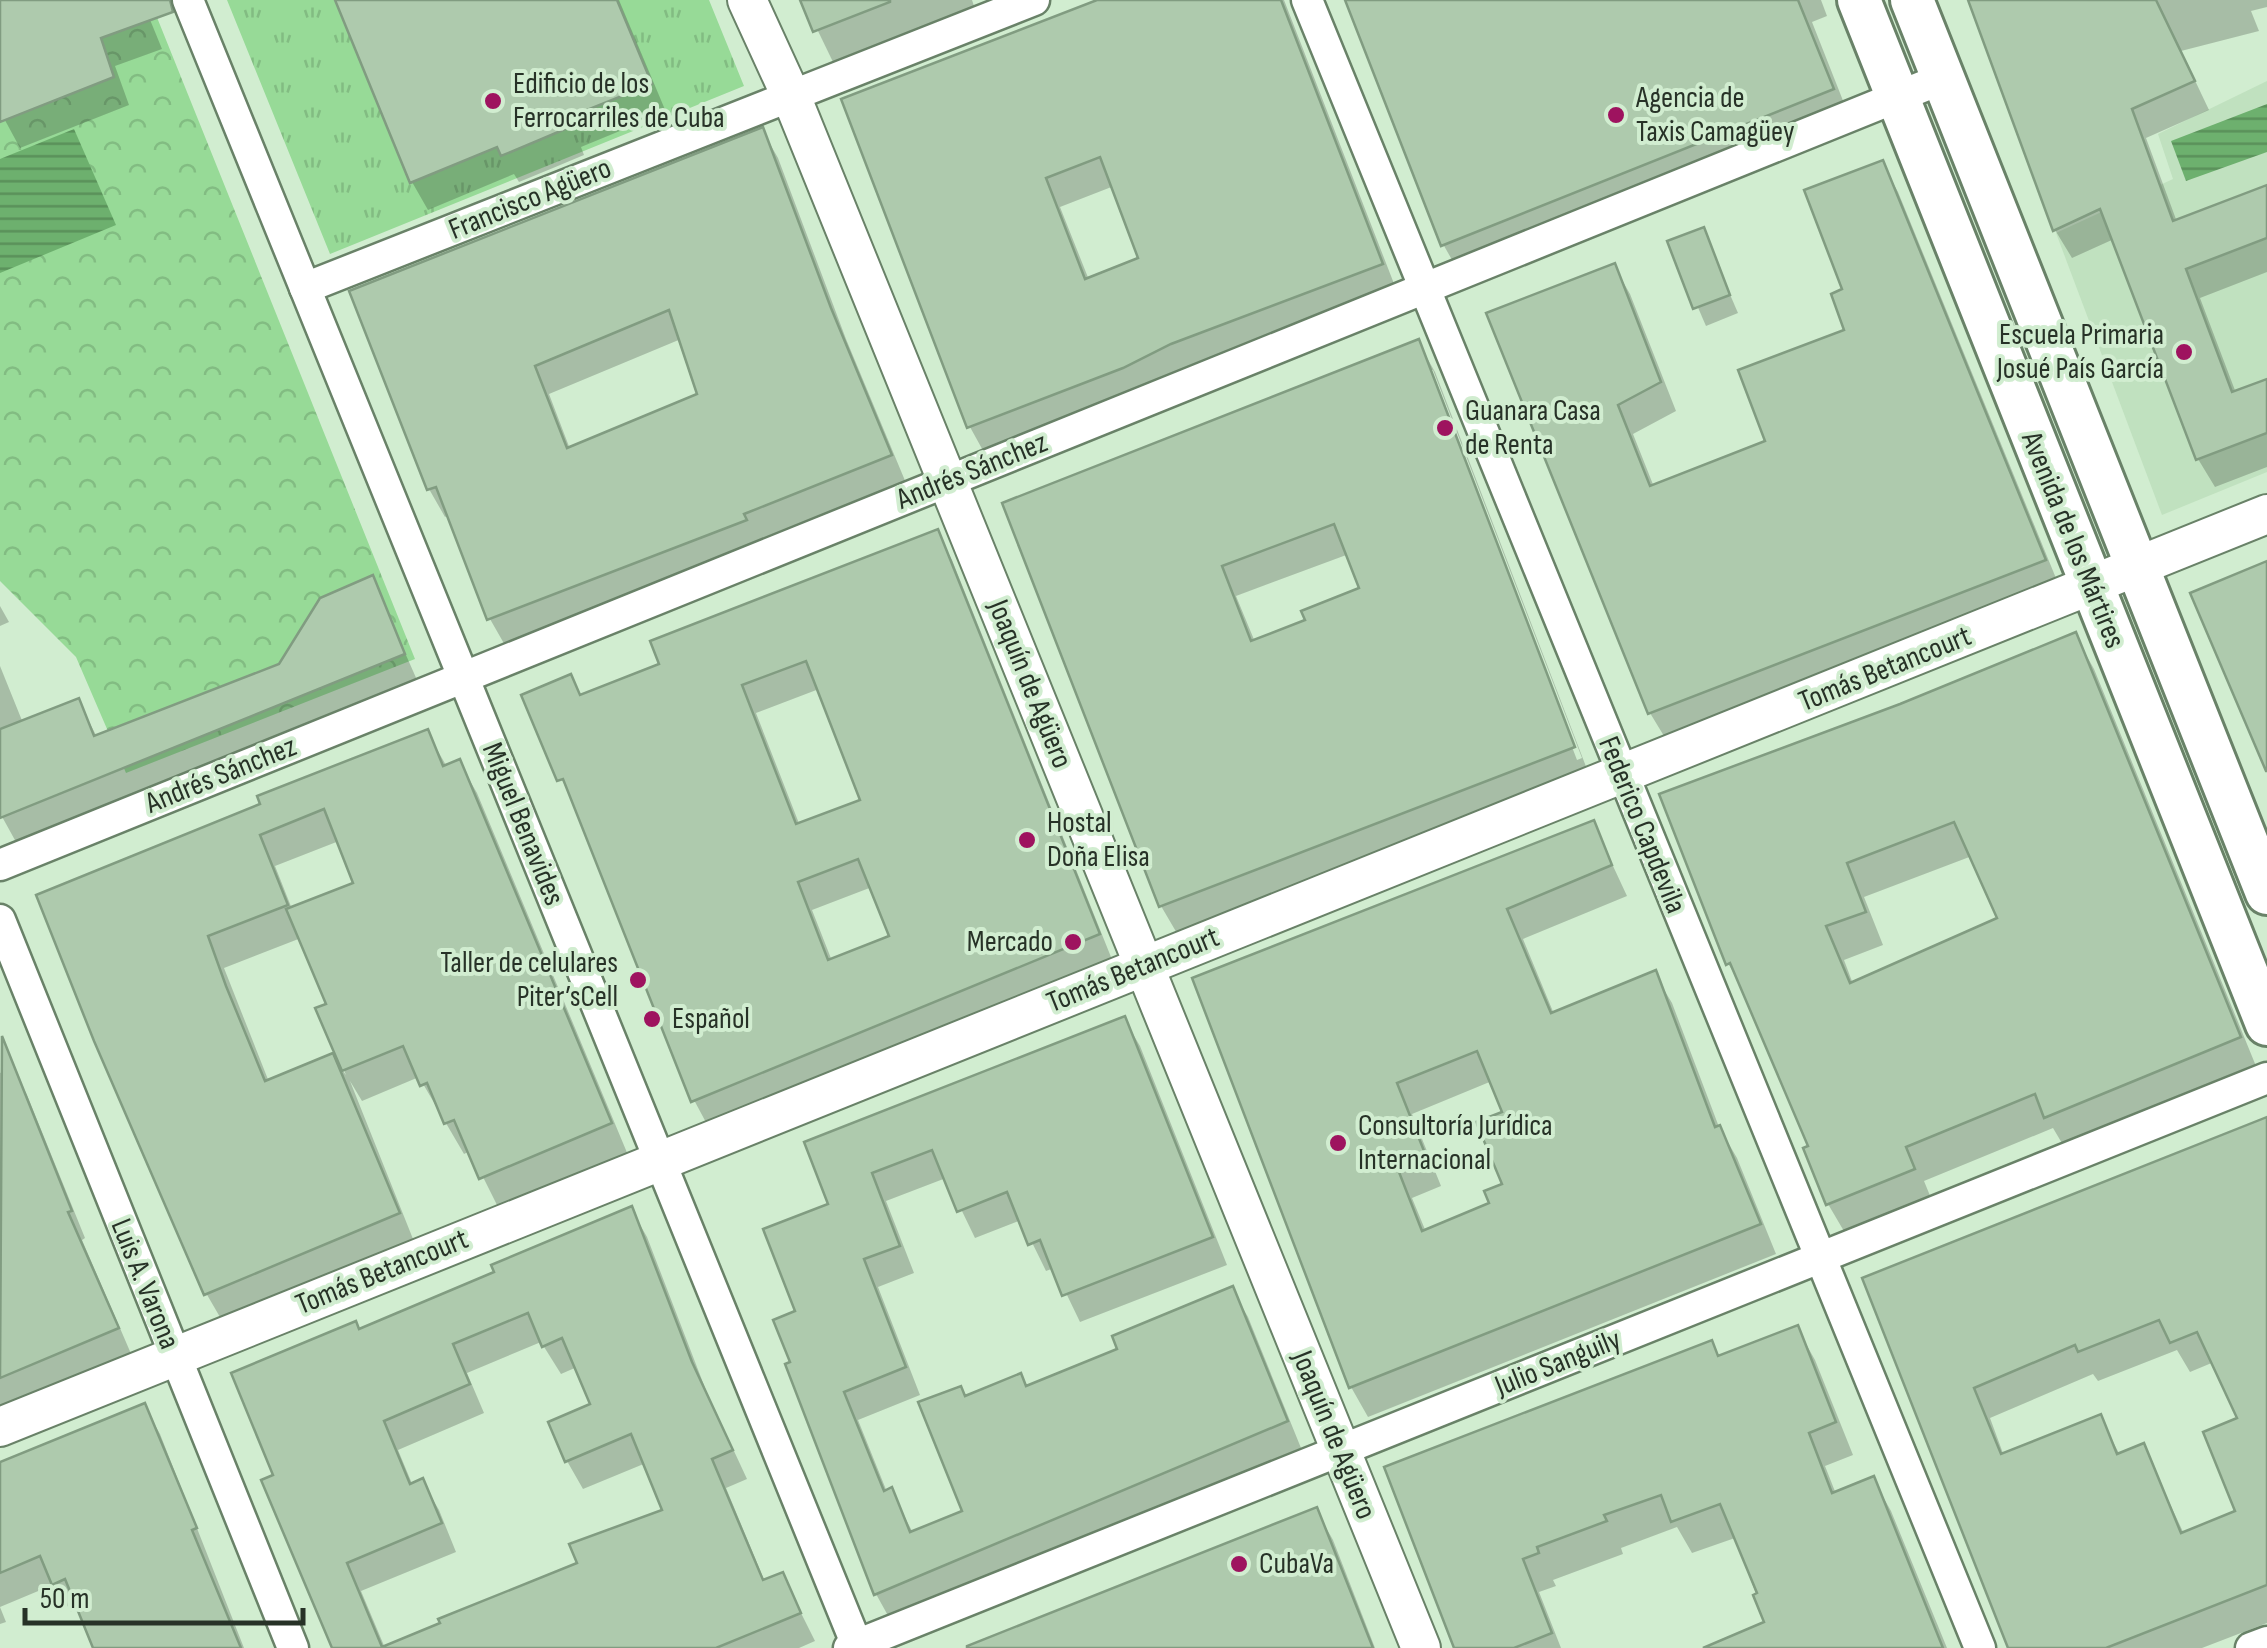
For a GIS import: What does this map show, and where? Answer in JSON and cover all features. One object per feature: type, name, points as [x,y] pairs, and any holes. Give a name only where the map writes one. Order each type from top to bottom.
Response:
[{"type":"main road","name":"Avenida de los Mártires","points":[[1858,0],[2267,1024]]},
{"type":"main road","name":"Avenida de los Mártires","points":[[1913,0],[2267,893]]},
{"type":"street","name":"Miguel Benavides","points":[[188,0],[855,1647]]},
{"type":"street","name":"Joaquín de Agüero","points":[[747,0],[791,96],[1421,1648]]},
{"type":"street","name":"Francisco Agüero","points":[[305,288],[1034,0]]},
{"type":"street","name":"Federico Capdevila","points":[[1307,0],[1422,290],[1980,1648]]},
{"type":"street","name":"Andrés Sánchez","points":[[0,865],[1944,78]]},
{"type":"street","name":"Tomás Betancourt","points":[[0,1427],[2267,514]]},
{"type":"street","name":"Luis A. Varona","points":[[0,920],[293,1648]]},
{"type":"street","name":"Julio Sanguily","points":[[855,1647],[2267,1078]]},
{"type":"street","points":[[2251,1648],[2267,1642]]},
{"type":"shaded area","name":"Escuela Primaria Josué País García","points":[[2267,81],[2267,472],[2162,515],[2056,233],[2173,179],[2158,134]]},
{"type":"shaded area","points":[[2267,104],[2267,152],[2186,181],[2171,141]]},
{"type":"shaded area","points":[[74,129],[116,225],[0,273],[0,159]]},
{"type":"green space","points":[[0,0],[150,0],[415,659],[126,773],[76,657],[0,581]]},
{"type":"green space","points":[[227,0],[335,0],[410,183],[497,147],[501,155],[567,118],[651,84],[617,0],[709,0],[744,86],[330,254]]},
{"type":"building","points":[[0,0],[170,0],[173,12],[101,38],[114,77],[0,122]]},
{"type":"building","name":"Edificio de los Ferrocarriles de Cuba","points":[[335,0],[617,0],[652,84],[567,118],[570,127],[501,156],[497,147],[410,183]]},
{"type":"building","points":[[800,0],[890,0],[890,2],[813,32]]},
{"type":"building","points":[[1097,0],[1281,0],[1383,264],[1171,344],[1123,368],[967,428],[841,99]],"holes":[[[1100,157],[1138,258],[1085,279],[1046,178]]]},
{"type":"building","name":"Agencia de Taxis Camagüey","points":[[1345,0],[1798,0],[1834,89],[1441,246]]},
{"type":"building","points":[[1968,0],[2156,0],[2195,81],[2132,109],[2173,221],[2267,185],[2267,238],[2186,269],[2232,392],[2267,379],[2267,433],[2196,460],[2100,209],[2053,231]]},
{"type":"building","points":[[763,127],[892,455],[744,514],[747,520],[487,620],[436,487],[427,490],[349,291]],"holes":[[[669,310],[697,394],[567,448],[535,366]]]},
{"type":"building","points":[[1883,160],[2046,560],[1648,714],[1486,313],[1615,263],[1661,382],[1618,405],[1650,486],[1765,441],[1738,370],[1844,330],[1831,294],[1842,289],[1804,190]]},
{"type":"building","points":[[1704,227],[1730,295],[1693,309],[1667,241]]},
{"type":"building","points":[[1419,339],[1575,747],[1159,907],[1002,503]],"holes":[[[1334,524],[1359,588],[1301,611],[1305,620],[1251,641],[1222,566]]]},
{"type":"building","points":[[938,529],[1100,934],[691,1102],[563,779],[557,781],[521,695],[571,674],[580,695],[659,664],[650,641]],"holes":[[[806,661],[860,800],[796,824],[742,685]],[[858,859],[889,936],[828,960],[798,882]]]},
{"type":"building","points":[[2267,561],[2267,771],[2266,771],[2190,593]]},
{"type":"building","points":[[373,575],[405,654],[0,818],[0,729],[79,698],[94,736],[279,664],[320,598]]},
{"type":"building","points":[[2076,632],[2241,1037],[2044,1118],[2035,1094],[1906,1147],[1915,1169],[1826,1205],[1803,1148],[1808,1146],[1730,963],[1726,965],[1659,794],[1900,704]],"holes":[[[1954,822],[1997,918],[1850,983],[1826,926],[1866,912],[1847,863]]]},
{"type":"building","points":[[428,729],[443,766],[460,759],[612,1123],[479,1179],[454,1120],[444,1124],[427,1083],[420,1086],[403,1046],[342,1071],[315,1008],[326,1004],[286,909],[353,883],[324,809],[260,835],[288,905],[208,936],[226,986],[265,1081],[333,1053],[400,1213],[204,1295],[94,1041],[36,895],[260,804],[257,796]]},
{"type":"building","points":[[1594,820],[1612,865],[1507,909],[1551,1013],[1656,970],[1715,1127],[1720,1125],[1761,1224],[1349,1388],[1192,978]],"holes":[[[1477,1051],[1502,1112],[1476,1122],[1502,1184],[1484,1191],[1489,1203],[1422,1231],[1397,1167],[1426,1156],[1397,1083]]]},
{"type":"building","points":[[1125,1016],[1213,1237],[1062,1296],[1040,1240],[1028,1245],[1007,1192],[957,1212],[932,1150],[872,1173],[900,1246],[864,1259],[906,1367],[844,1392],[884,1491],[892,1487],[910,1532],[962,1511],[918,1402],[961,1386],[965,1396],[1021,1373],[1026,1386],[1117,1349],[1112,1336],[1233,1286],[1288,1421],[874,1595],[785,1364],[790,1362],[773,1320],[795,1311],[763,1229],[828,1204],[804,1142]]},
{"type":"building","points":[[2,1036],[72,1211],[68,1212],[119,1328],[0,1378]]},
{"type":"building","points":[[2267,1117],[2267,1585],[2106,1648],[2008,1648],[1862,1278]],"holes":[[[2159,1320],[2170,1343],[2197,1332],[2237,1418],[2203,1432],[2235,1511],[2181,1533],[2144,1443],[2117,1454],[2101,1414],[2001,1454],[1974,1388],[2075,1345],[2078,1352]]]},
{"type":"building","points":[[632,1206],[692,1362],[733,1450],[712,1459],[763,1580],[783,1572],[801,1613],[716,1648],[332,1648],[261,1480],[273,1475],[231,1373],[356,1321],[359,1329],[494,1272],[491,1265]],"holes":[[[528,1313],[542,1347],[562,1338],[590,1404],[548,1422],[565,1462],[631,1434],[662,1510],[569,1544],[577,1563],[438,1619],[440,1623],[382,1647],[347,1563],[442,1523],[423,1478],[410,1484],[384,1421],[470,1384],[453,1344]]]},
{"type":"building","points":[[1798,1325],[1836,1422],[1809,1433],[1832,1493],[1874,1476],[1943,1648],[1703,1648],[1764,1622],[1753,1595],[1757,1593],[1720,1504],[1671,1522],[1661,1495],[1604,1515],[1607,1521],[1537,1547],[1539,1553],[1523,1559],[1552,1633],[1514,1648],[1454,1648],[1384,1467],[1712,1340],[1718,1356]]},
{"type":"building","points":[[145,1403],[241,1648],[93,1648],[65,1579],[52,1585],[40,1556],[0,1573],[0,1462]]},
{"type":"building","points":[[1317,1507],[1373,1648],[967,1648],[967,1646]]},
{"type":"place","name":"Edificio de los Ferrocarriles de Cuba","points":[[493,101]]},
{"type":"place","name":"Agencia de Taxis Camagüey","points":[[1616,115]]},
{"type":"place","name":"Escuela Primaria Josué País García","points":[[2184,352]]},
{"type":"place","name":"Guanara Casa de Renta","points":[[1445,428]]},
{"type":"place","name":"Hostal Doña Elisa","points":[[1027,840]]},
{"type":"place","name":"Mercado","points":[[1073,942]]},
{"type":"place","name":"Taller de celulares Piter’sCell","points":[[638,980]]},
{"type":"place","name":"Español","points":[[652,1019]]},
{"type":"place","name":"Consultoría Jurídica Internacional","points":[[1338,1143]]},
{"type":"place","name":"CubaVa","points":[[1239,1564]]}]
